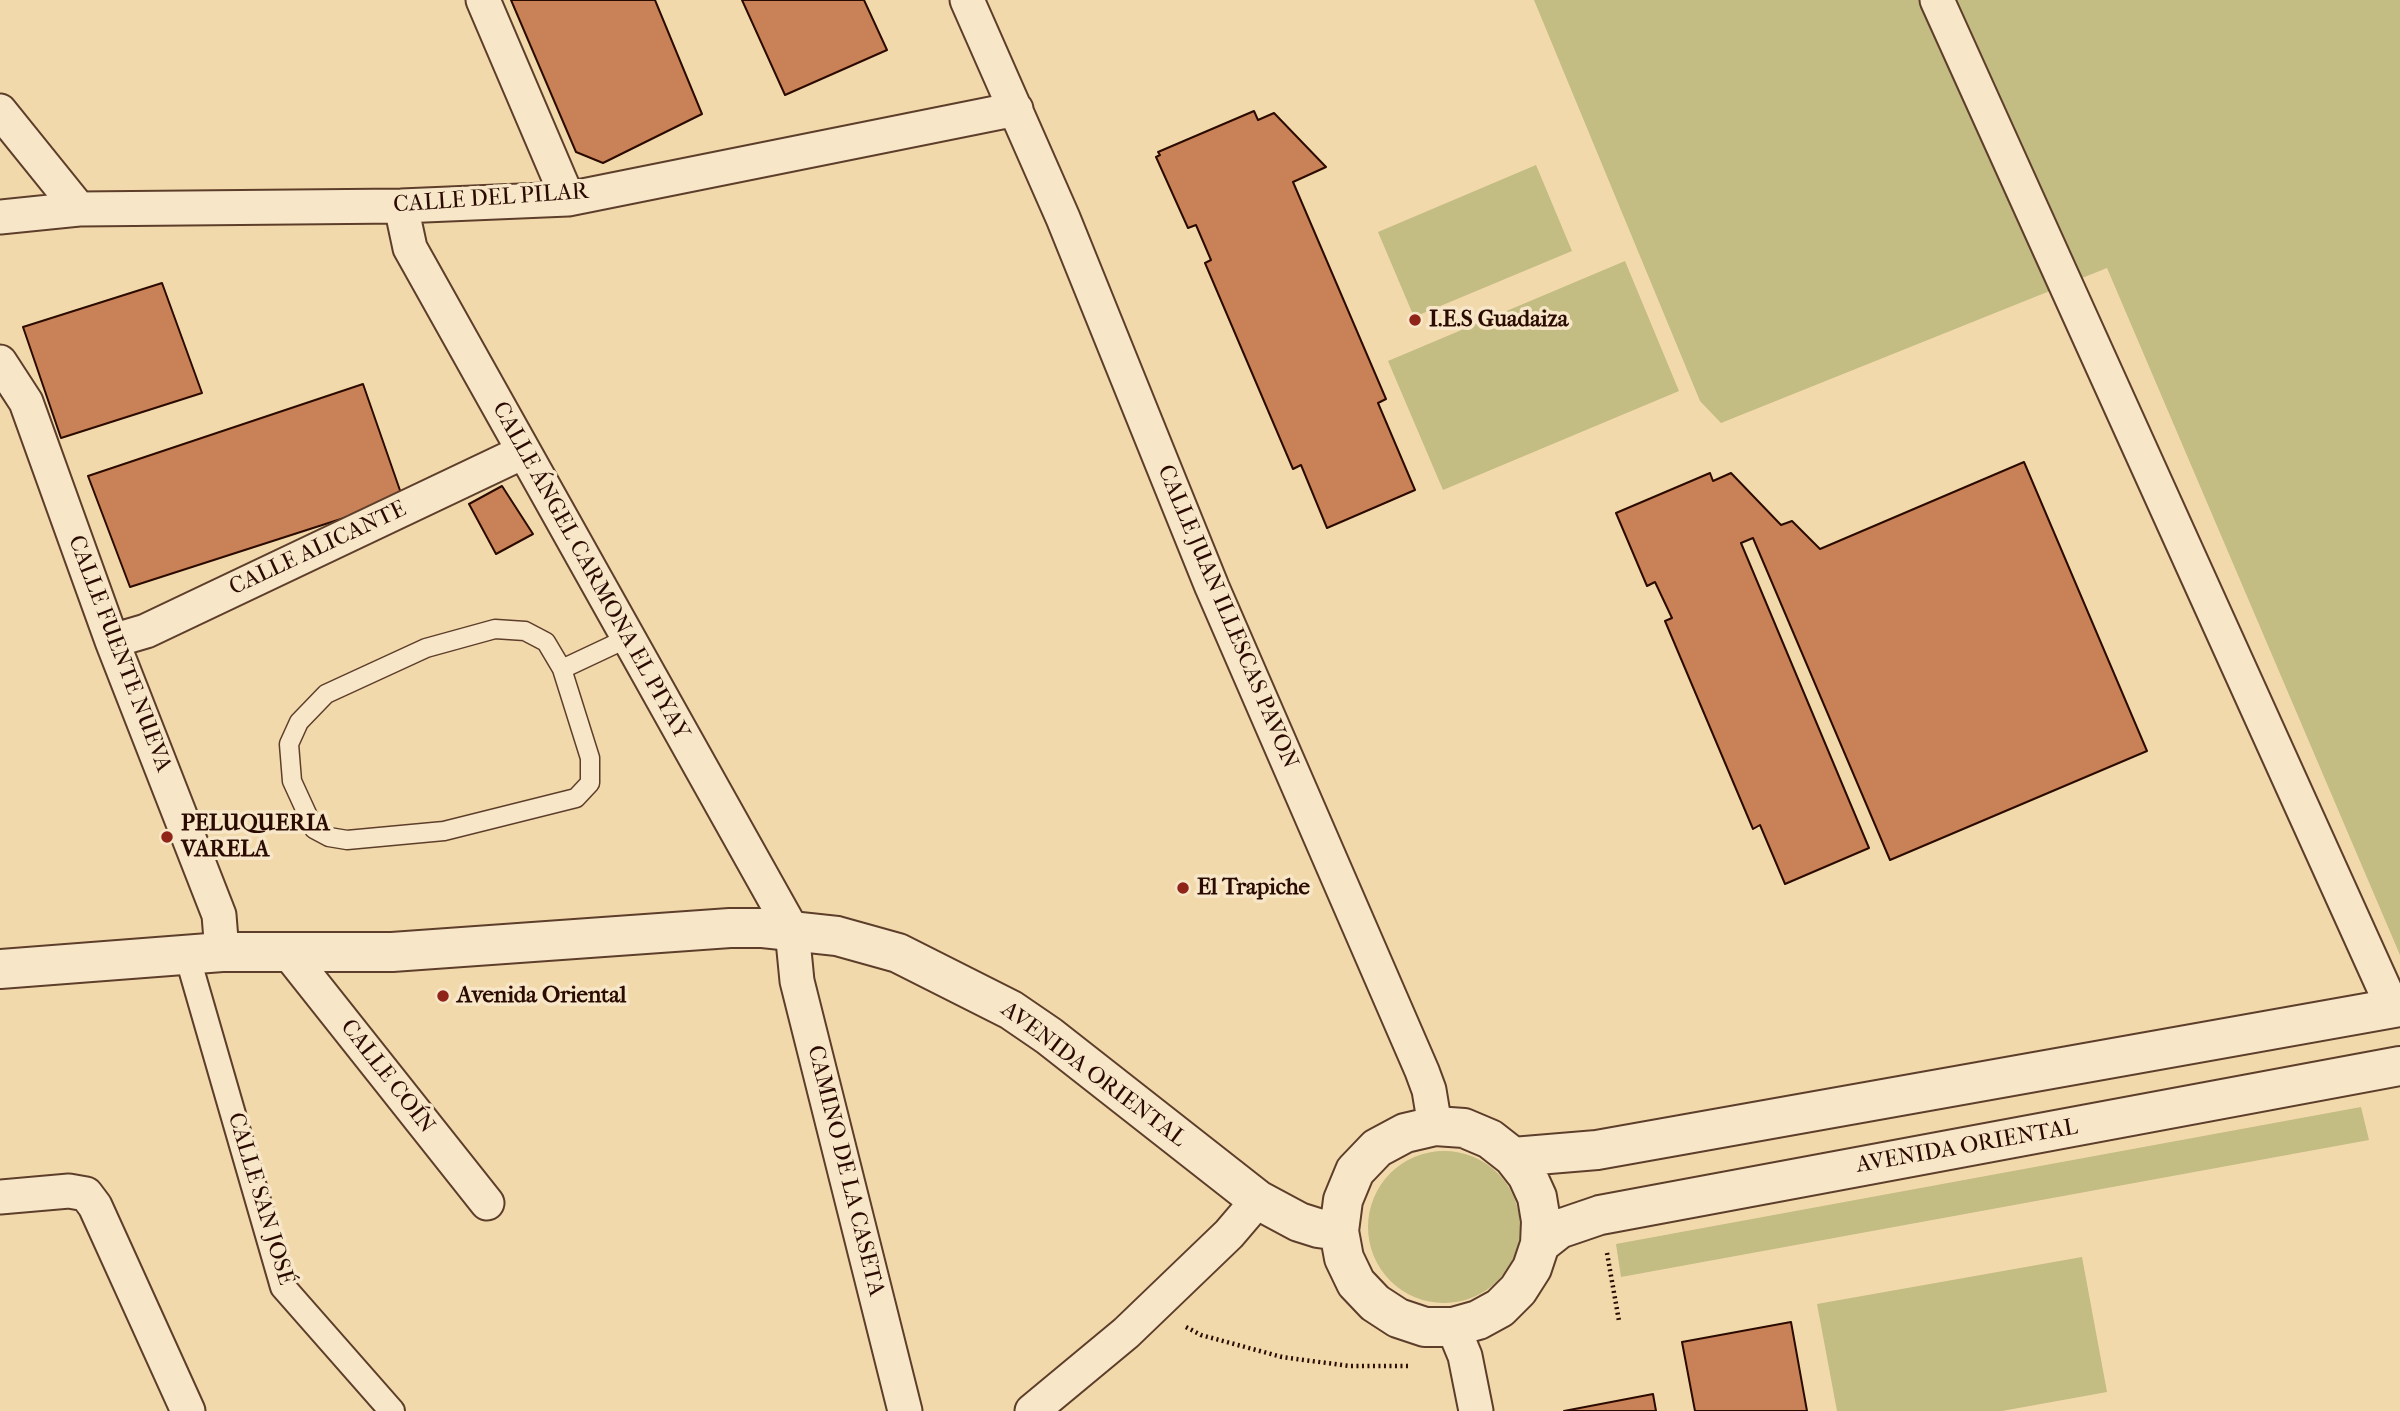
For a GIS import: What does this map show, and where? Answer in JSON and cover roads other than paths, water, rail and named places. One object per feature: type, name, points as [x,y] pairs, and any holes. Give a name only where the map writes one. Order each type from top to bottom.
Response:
[{"type":"street","points":[[483,0],[568,199]]},
{"type":"street","name":"CALLE JUAN ILLESCAS PAVON","points":[[967,0],[1016,109],[1212,587],[1422,1071],[1435,1126]]},
{"type":"street","points":[[1513,1157],[1597,1150],[2396,1008],[1937,0]]},
{"type":"street","name":"CALLE DEL PILAR","points":[[0,217],[79,209],[401,206],[568,199],[1016,109]]},
{"type":"street","points":[[0,111],[79,209]]},
{"type":"street","name":"CALLE ÁNGEL CARMONA EL PIYAY","points":[[401,206],[411,248],[792,930]]},
{"type":"street","name":"CALLE FUENTE NUEVA","points":[[0,362],[26,402],[112,642],[219,915],[205,953]]},
{"type":"street","points":[[0,372],[0,402]]},
{"type":"street","name":"CALLE ALICANTE","points":[[112,642],[146,631],[523,452]]},
{"type":"street","name":"AVENIDA ORIENTAL","points":[[0,969],[205,953],[392,952],[730,928],[792,930],[837,936],[898,953],[1011,1010],[1049,1035],[1258,1200],[1299,1222],[1339,1231]]},
{"type":"street","name":"CAMINO DE LA CASETA","points":[[792,930],[797,981],[905,1411]]},
{"type":"street","name":"CALLE COÍN","points":[[287,951],[487,1203]]},
{"type":"street","name":"CALLE SAN JOSÉ","points":[[205,953],[283,1287],[392,1411]]},
{"type":"street","name":"AVENIDA ORIENTAL","points":[[1540,1244],[1559,1229],[1600,1215],[2400,1066]]},
{"type":"street","points":[[1435,1126],[1464,1128],[1490,1139],[1513,1157],[1527,1175],[1537,1197],[1541,1221],[1540,1244],[1532,1268],[1518,1290],[1500,1308],[1478,1320],[1459,1341],[1398,1318],[1375,1303],[1356,1283],[1344,1258],[1339,1231],[1343,1200],[1355,1171],[1377,1148],[1405,1133],[1435,1126]]},
{"type":"street","points":[[0,1197],[69,1191],[86,1194],[95,1206],[188,1411]]},
{"type":"street","points":[[1032,1411],[1126,1333],[1229,1234],[1258,1200]]},
{"type":"street","points":[[1459,1341],[1476,1411]]},
{"type":"lane","points":[[495,629],[526,631],[546,642],[562,669],[590,758],[590,783],[576,798],[444,831],[347,839],[329,837],[314,829],[292,780],[289,744],[299,722],[326,694],[426,648],[495,629]]},
{"type":"lane","points":[[562,669],[628,638]]},
{"type":"place","name":"I.E.S Guadaiza","points":[[1415,320]]},
{"type":"place","name":"PELUQUERIA VARELA","points":[[167,837]]},
{"type":"place","name":"El Trapiche","points":[[1183,888]]},
{"type":"place","name":"Avenida Oriental","points":[[443,996]]}]
